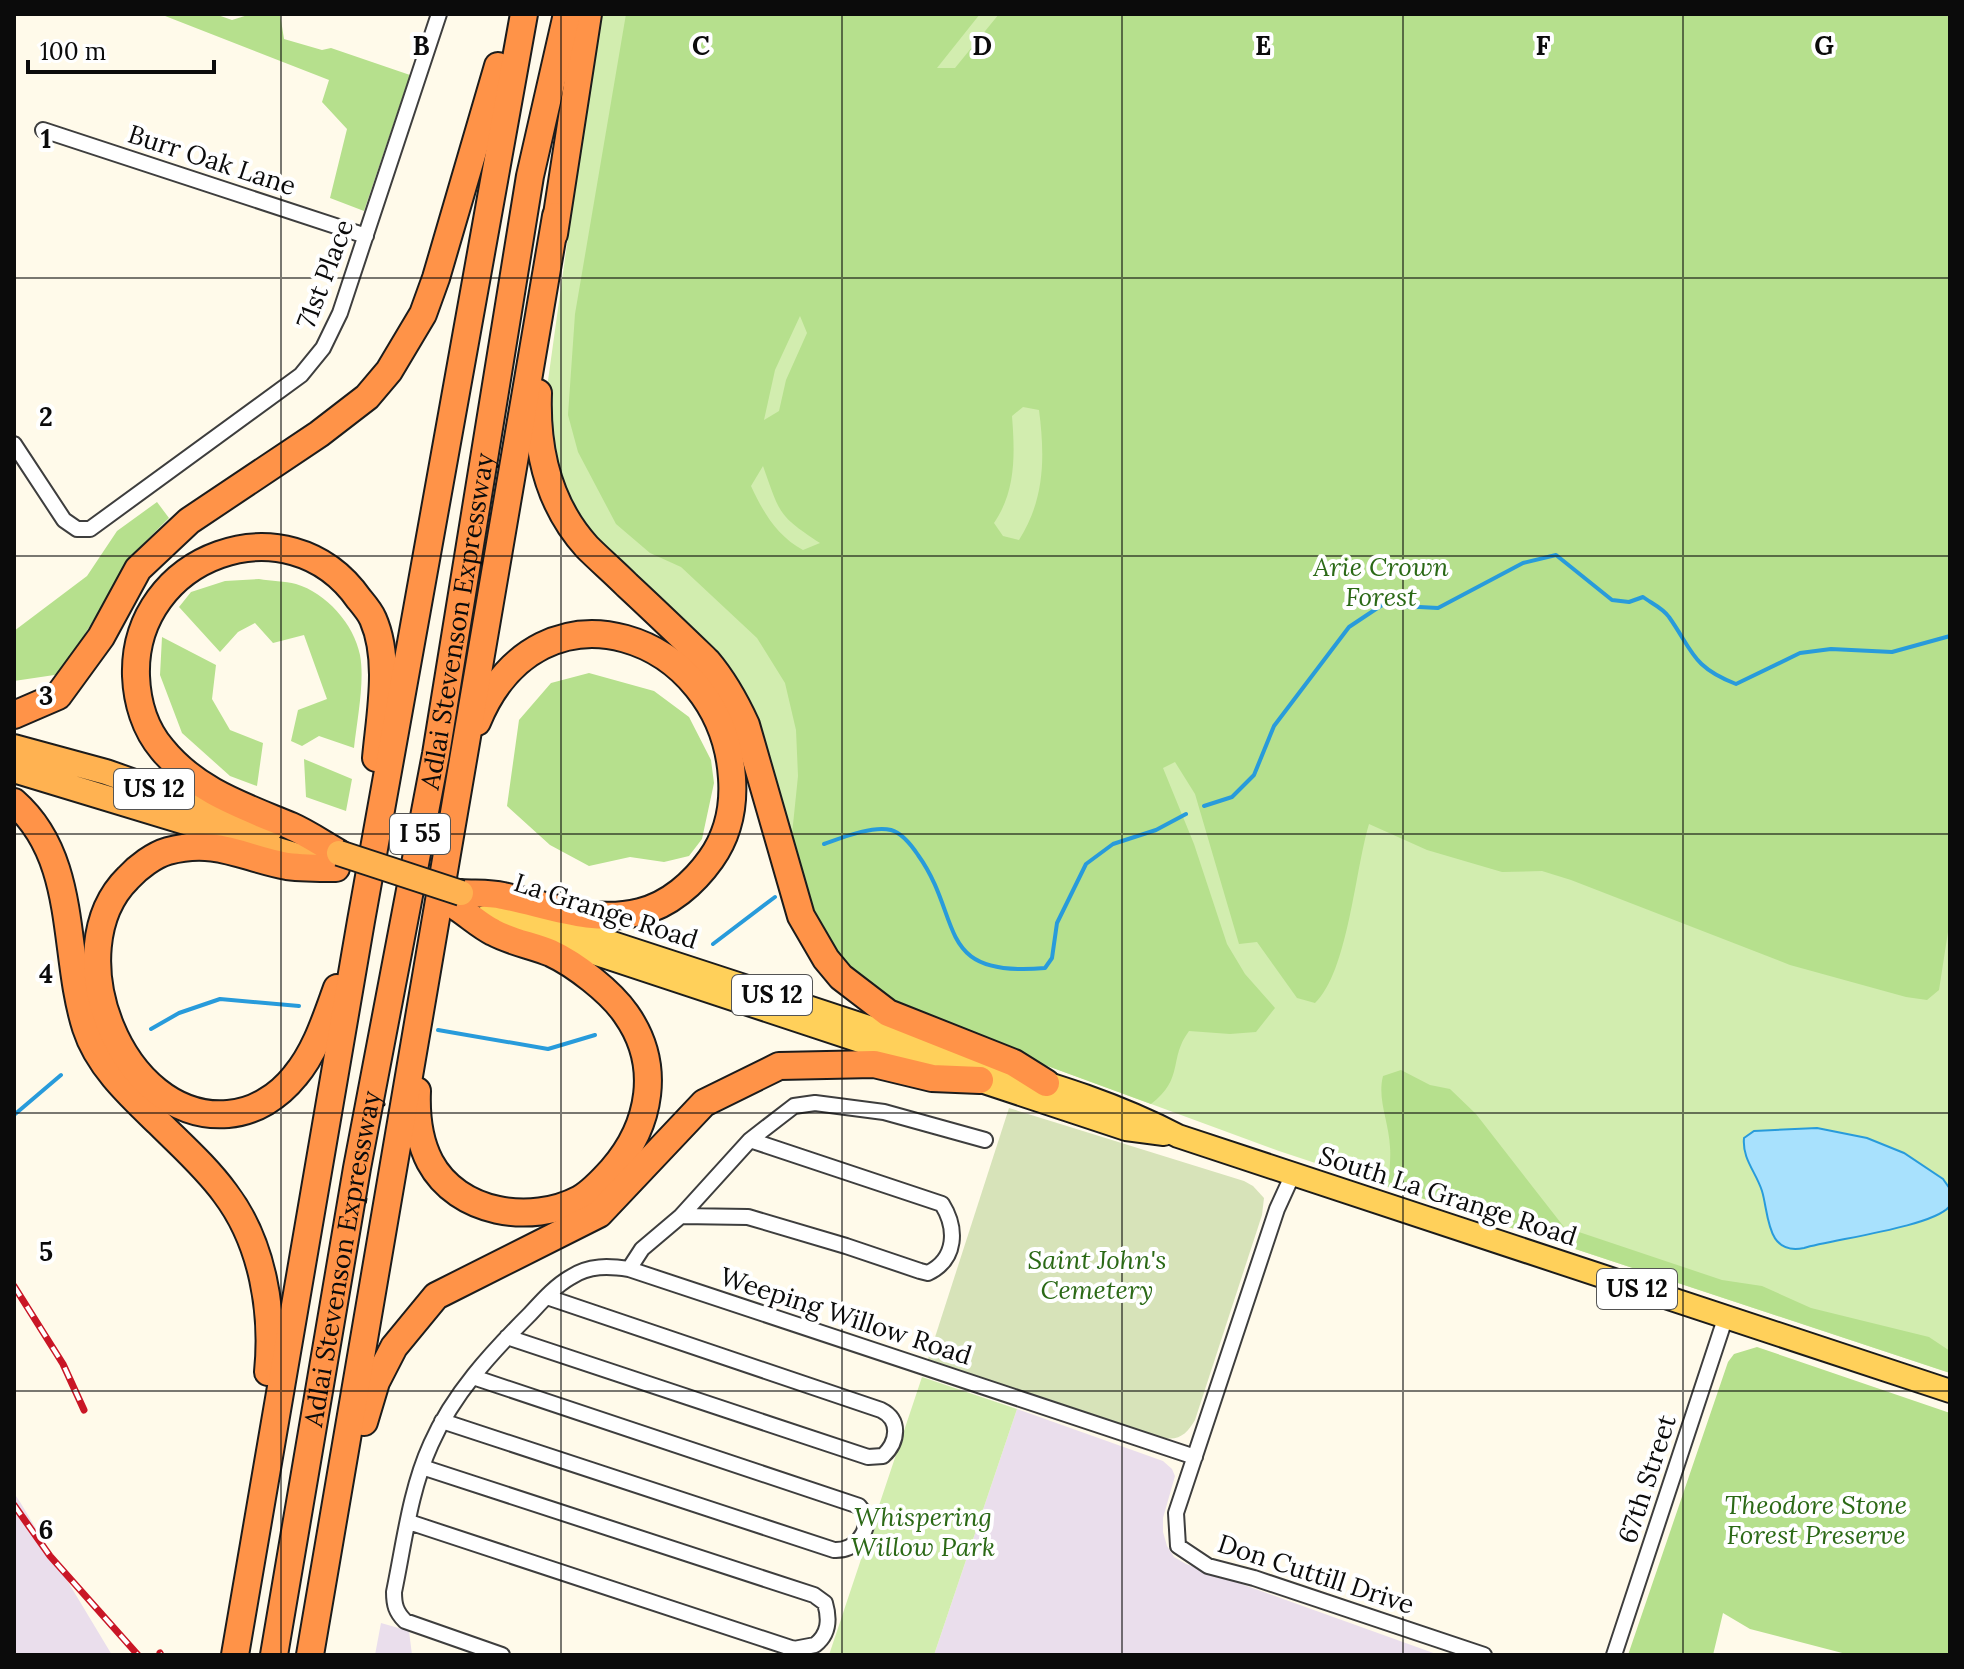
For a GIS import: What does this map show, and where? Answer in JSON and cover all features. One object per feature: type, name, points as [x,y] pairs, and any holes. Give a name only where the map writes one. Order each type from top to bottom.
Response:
[{"type":"highway","points":[[14,715],[58,696],[101,637],[138,569],[189,521],[319,434],[367,397],[389,371],[423,314],[446,247],[499,62],[521,14]]},
{"type":"highway","name":"Adlai Stevenson Expressway","points":[[235,1655],[521,14]]},
{"type":"highway","name":"Adlai Stevenson Expressway","points":[[274,1655],[357,1168],[436,754],[530,176],[567,14]]},
{"type":"highway","points":[[310,1655],[588,14]]},
{"type":"highway","points":[[556,216],[537,415],[545,472],[567,521],[605,565],[707,661],[722,679],[746,725],[801,916],[826,959],[841,977],[888,1013],[1014,1063],[1046,1083]]},
{"type":"highway","points":[[379,829],[375,807],[375,773],[381,700],[381,650],[373,618],[351,587],[332,568],[305,554],[277,548],[221,552],[177,580],[156,603],[142,631],[136,660],[137,693],[146,722],[160,747],[179,768],[291,846],[497,913],[606,917],[643,912],[687,887],[720,845],[731,808],[731,768],[725,736],[711,707],[689,678],[660,654],[631,641],[605,634],[579,634],[557,638],[525,654],[493,689],[477,724],[456,798]]},
{"type":"highway","name":"US 12","points":[[14,747],[106,772],[291,846]]},
{"type":"highway","name":"US 12","points":[[14,770],[291,846]]},
{"type":"highway","points":[[14,802],[33,823],[58,870],[80,1002],[92,1041],[127,1093],[199,1162],[227,1195],[242,1220],[258,1261],[267,1297],[271,1342],[246,1582]]},
{"type":"highway","points":[[337,860],[291,846],[234,850],[194,846],[164,852],[135,870],[111,900],[98,945],[97,965],[104,1006],[116,1038],[146,1084],[188,1111],[218,1115],[253,1109],[295,1077],[310,1054],[325,1023],[361,921]]},
{"type":"highway","points":[[427,963],[416,1113],[424,1148],[434,1169],[458,1193],[477,1204],[504,1212],[555,1209],[582,1198],[624,1156],[638,1130],[650,1086],[640,1039],[625,1013],[592,980],[497,913],[459,901]]},
{"type":"highway","points":[[316,1624],[330,1592],[364,1423],[376,1382],[394,1347],[436,1296],[599,1214],[704,1103],[779,1066],[874,1064],[932,1078],[980,1080]]},
{"type":"main road","name":"La Grange Road","points":[[497,913],[1046,1083],[1133,1112],[1178,1136],[1293,1174]]},
{"type":"main road","name":"La Grange Road","points":[[497,913],[1126,1129],[1178,1136]]},
{"type":"main road","name":"South La Grange Road","points":[[1293,1174],[1950,1391]]},
{"type":"street","name":"71st Place","points":[[14,444],[54,509],[77,529],[90,529],[301,375],[323,348],[340,313],[439,14]]},
{"type":"street","name":"Burr Oak Lane","points":[[43,130],[366,236]]},
{"type":"street","points":[[629,1269],[642,1249],[681,1216],[750,1140],[794,1106],[815,1103],[884,1112],[985,1140]]},
{"type":"street","points":[[681,1216],[748,1217],[928,1273],[940,1265],[954,1238],[950,1216],[942,1204],[750,1140]]},
{"type":"street","points":[[1195,1457],[1277,1209],[1293,1174]]},
{"type":"street","name":"Weeping Willow Road","points":[[502,1655],[412,1625],[398,1614],[394,1592],[422,1467],[456,1397],[507,1337],[547,1297],[570,1277],[584,1271],[612,1267],[629,1269],[1195,1457]]},
{"type":"street","points":[[507,1337],[868,1457],[883,1456],[892,1446],[896,1432],[888,1413],[547,1297]]},
{"type":"street","name":"67th Street","points":[[1614,1655],[1725,1319]]},
{"type":"street","points":[[442,1421],[834,1550],[841,1551],[854,1545],[866,1530],[866,1515],[859,1506],[473,1377]]},
{"type":"street","name":"Don Cuttill Drive","points":[[1195,1457],[1176,1513],[1178,1546],[1208,1566],[1254,1578],[1484,1655]]},
{"type":"street","points":[[409,1522],[797,1652],[815,1645],[827,1631],[825,1603],[814,1595],[422,1467]]},
{"type":"shaded area","points":[[1017,1409],[1163,1461],[1172,1469],[1175,1476],[1163,1518],[1163,1532],[1174,1557],[1186,1564],[1439,1655],[934,1655]]},
{"type":"shaded area","points":[[14,1493],[20,1502],[112,1655],[14,1655]]},
{"type":"shaded area","points":[[381,1623],[409,1631],[412,1655],[375,1655]]},
{"type":"green space","points":[[160,14],[215,14],[232,20],[251,14],[280,14],[284,39],[322,50],[331,48],[410,75],[364,211],[330,198],[347,129],[322,102],[329,80]]},
{"type":"green space","name":"Arie Crown Forest","points":[[599,14],[1950,14],[1950,1373],[1279,1151],[966,1036],[825,944],[748,701],[734,672],[589,531],[567,496],[556,466],[546,395]]},
{"type":"green space","name":"Arie Crown Forest","points":[[626,14],[980,14],[937,68],[955,68],[999,14],[1950,14],[1950,919],[1939,990],[1927,1000],[1906,997],[1790,965],[1571,880],[1542,871],[1502,872],[1427,850],[1369,824],[1343,945],[1335,968],[1315,1003],[1297,998],[1257,942],[1239,944],[1195,794],[1175,762],[1163,768],[1194,844],[1227,944],[1245,974],[1275,1008],[1256,1032],[1189,1031],[1168,1086],[1151,1104],[966,1036],[887,1001],[825,944],[808,904],[791,844],[798,776],[796,730],[785,683],[757,638],[681,567],[650,553],[616,524],[578,452],[568,415],[575,314]],"holes":[[[800,316],[807,333],[786,380],[779,411],[764,420],[775,370]],[[1023,407],[1039,410],[1042,444],[1038,493],[1028,525],[1019,540],[1003,536],[994,523],[1010,485],[1012,416]],[[763,466],[782,512],[795,526],[820,543],[803,550],[786,538],[766,514],[751,486]]]},
{"type":"green space","points":[[157,502],[169,518],[133,554],[61,674],[14,681],[14,631],[87,576],[117,531]]},
{"type":"green space","points":[[259,579],[307,588],[328,602],[352,632],[360,655],[362,677],[354,748],[319,736],[302,746],[291,741],[298,710],[327,699],[304,635],[273,643],[255,623],[238,632],[220,652],[179,607],[191,592],[225,581]]},
{"type":"green space","points":[[162,637],[216,665],[212,699],[230,730],[263,743],[257,786],[230,776],[182,733],[160,675]]},
{"type":"green space","points":[[589,673],[654,691],[689,717],[711,760],[714,783],[702,839],[689,856],[664,862],[630,857],[589,866],[550,845],[507,806],[519,720],[551,683]]},
{"type":"green space","points":[[304,759],[352,779],[346,811],[306,797]]},
{"type":"green space","points":[[1401,1070],[1430,1085],[1450,1089],[1476,1114],[1564,1227],[1722,1280],[1762,1286],[1811,1308],[1929,1337],[1950,1351],[1950,1373],[1388,1187],[1390,1147],[1382,1102],[1383,1076]]},
{"type":"green space","name":"Saint John's Cemetery","points":[[1009,1108],[1244,1181],[1264,1198],[1262,1215],[1195,1420],[1181,1436],[1161,1437],[927,1362]]},
{"type":"green space","name":"Theodore Stone Forest Preserve","points":[[1757,1347],[1950,1413],[1950,1655],[1850,1655],[1750,1629],[1723,1613],[1713,1655],[1628,1655],[1728,1362],[1734,1354]]},
{"type":"green space","name":"Whispering Willow Park","points":[[922,1377],[1017,1409],[934,1655],[829,1655]]},
{"type":"water","points":[[1817,1128],[1867,1138],[1904,1153],[1943,1179],[1950,1189],[1949,1207],[1923,1221],[1881,1232],[1804,1248],[1782,1246],[1771,1231],[1762,1191],[1747,1159],[1744,1138],[1754,1131]]},
{"type":"waterway","points":[[1204,806],[1232,797],[1254,775],[1274,726],[1349,627],[1382,605],[1438,608],[1523,563],[1556,555],[1612,600],[1629,602],[1643,597],[1660,608],[1695,657],[1710,671],[1736,684],[1800,653],[1831,649],[1892,652],[1950,636]]},
{"type":"waterway","points":[[824,844],[866,831],[884,829],[895,832],[918,855],[932,879],[957,939],[968,954],[984,964],[1009,969],[1045,968],[1052,958],[1057,923],[1086,864],[1113,844],[1156,830],[1186,814]]},
{"type":"waterway","points":[[713,944],[775,897]]},
{"type":"waterway","points":[[151,1029],[179,1013],[220,999],[299,1006]]},
{"type":"waterway","points":[[438,1030],[548,1049],[595,1035]]},
{"type":"waterway","points":[[14,1115],[61,1075]]},
{"type":"railway","points":[[14,1286],[63,1364],[84,1410]]},
{"type":"railway","points":[[14,1505],[50,1556],[138,1655]]}]
